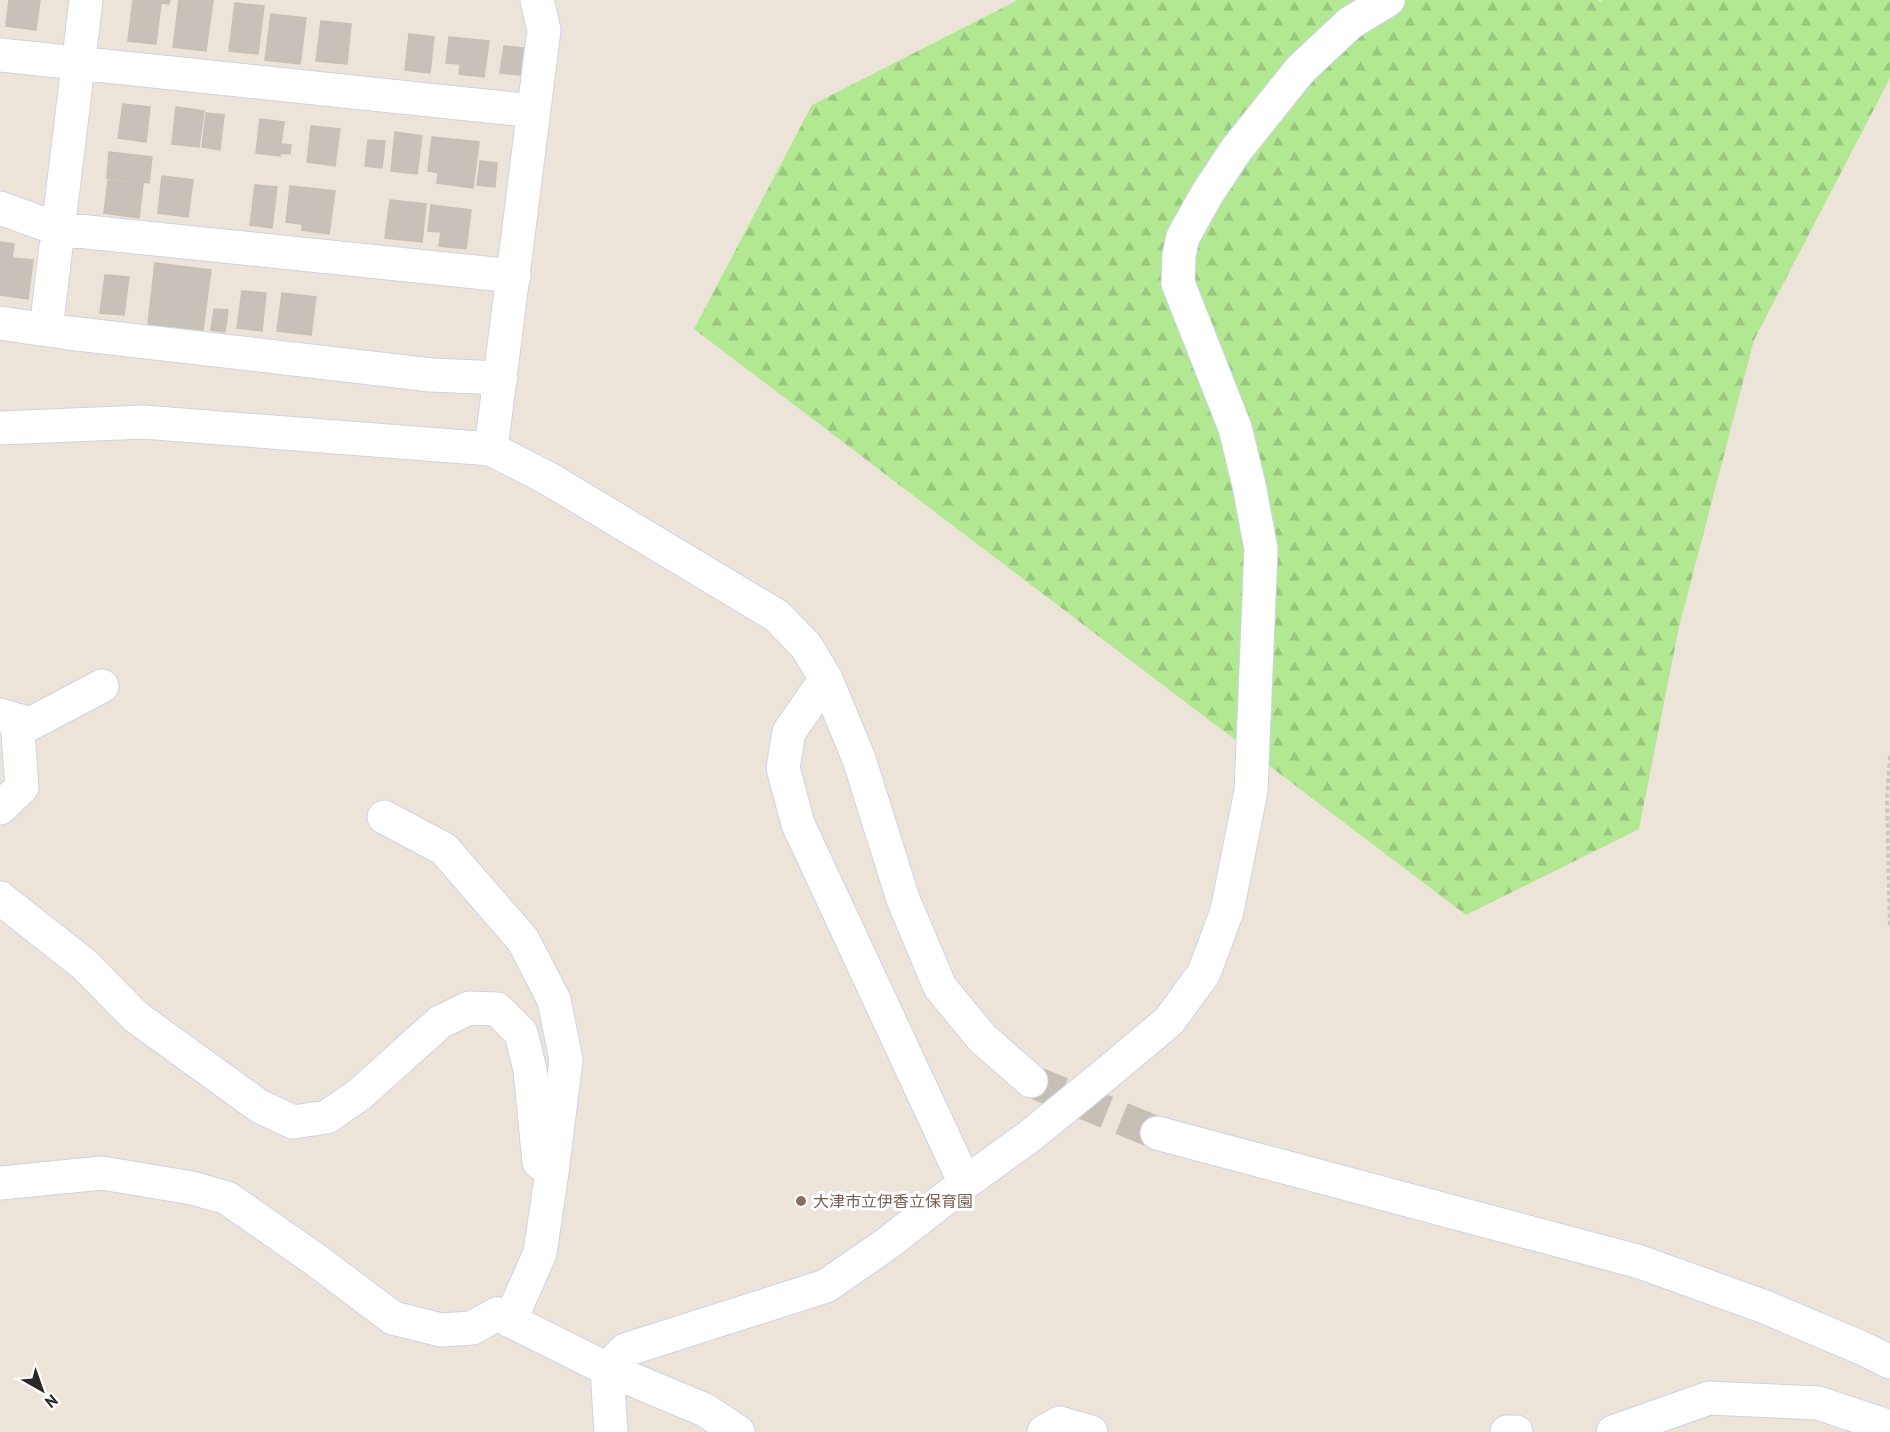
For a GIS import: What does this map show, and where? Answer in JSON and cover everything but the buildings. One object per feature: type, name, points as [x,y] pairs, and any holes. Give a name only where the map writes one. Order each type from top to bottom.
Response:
[{"type":"street","points":[[46,329],[86,0]]},
{"type":"street","points":[[492,449],[544,30],[537,0]]},
{"type":"street","points":[[610,1432],[608,1368],[625,1350],[826,1286],[888,1244],[965,1183],[1030,1136],[1169,1021],[1204,973],[1227,911],[1251,791],[1261,549],[1236,428],[1178,283],[1179,255],[1183,237],[1207,194],[1236,150],[1300,70],[1350,23],[1388,0]]},
{"type":"street","points":[[0,55],[534,111]]},
{"type":"street","points":[[0,208],[58,229],[513,276]]},
{"type":"street","points":[[0,323],[431,375],[501,378]]},
{"type":"street","points":[[0,428],[143,422],[492,449],[549,479],[777,616],[806,646],[826,679],[859,759],[903,899],[940,987],[982,1038],[1031,1081]]},
{"type":"street","points":[[826,679],[789,732],[783,768],[798,824],[965,1183]]},
{"type":"street","points":[[0,808],[22,787],[8,718],[30,724],[102,686]]},
{"type":"street","points":[[384,817],[444,849],[523,940],[554,1000],[566,1060],[552,1172],[540,1253],[510,1321]]},
{"type":"street","points":[[0,898],[85,965],[136,1017],[258,1106],[293,1122],[327,1117],[360,1094],[440,1022],[470,1008],[497,1009],[521,1033],[530,1070],[538,1162],[552,1172]]},
{"type":"street","points":[[1157,1133],[1640,1262],[1766,1307],[1890,1362]]},
{"type":"street","points":[[0,1183],[102,1173],[192,1188],[227,1197],[393,1318],[441,1330],[472,1328],[496,1314],[608,1368],[705,1410],[738,1432]]},
{"type":"street","points":[[1613,1432],[1709,1398],[1818,1403],[1890,1427]]},
{"type":"street","points":[[1044,1432],[1060,1423],[1091,1432]]},
{"type":"street","points":[[1507,1432],[1516,1432]]},
{"type":"path","points":[[1890,756],[1887,800],[1890,927]]},
{"type":"green space","points":[[1018,0],[1598,0],[1600,2],[1602,0],[1890,0],[1890,78],[1754,340],[1679,627],[1639,829],[1466,915],[694,329],[812,105]]},
{"type":"tunnel","points":[[1031,1081],[1157,1133]]},
{"type":"place","name":"大津市立伊香立保育園","points":[[801,1201]]}]
